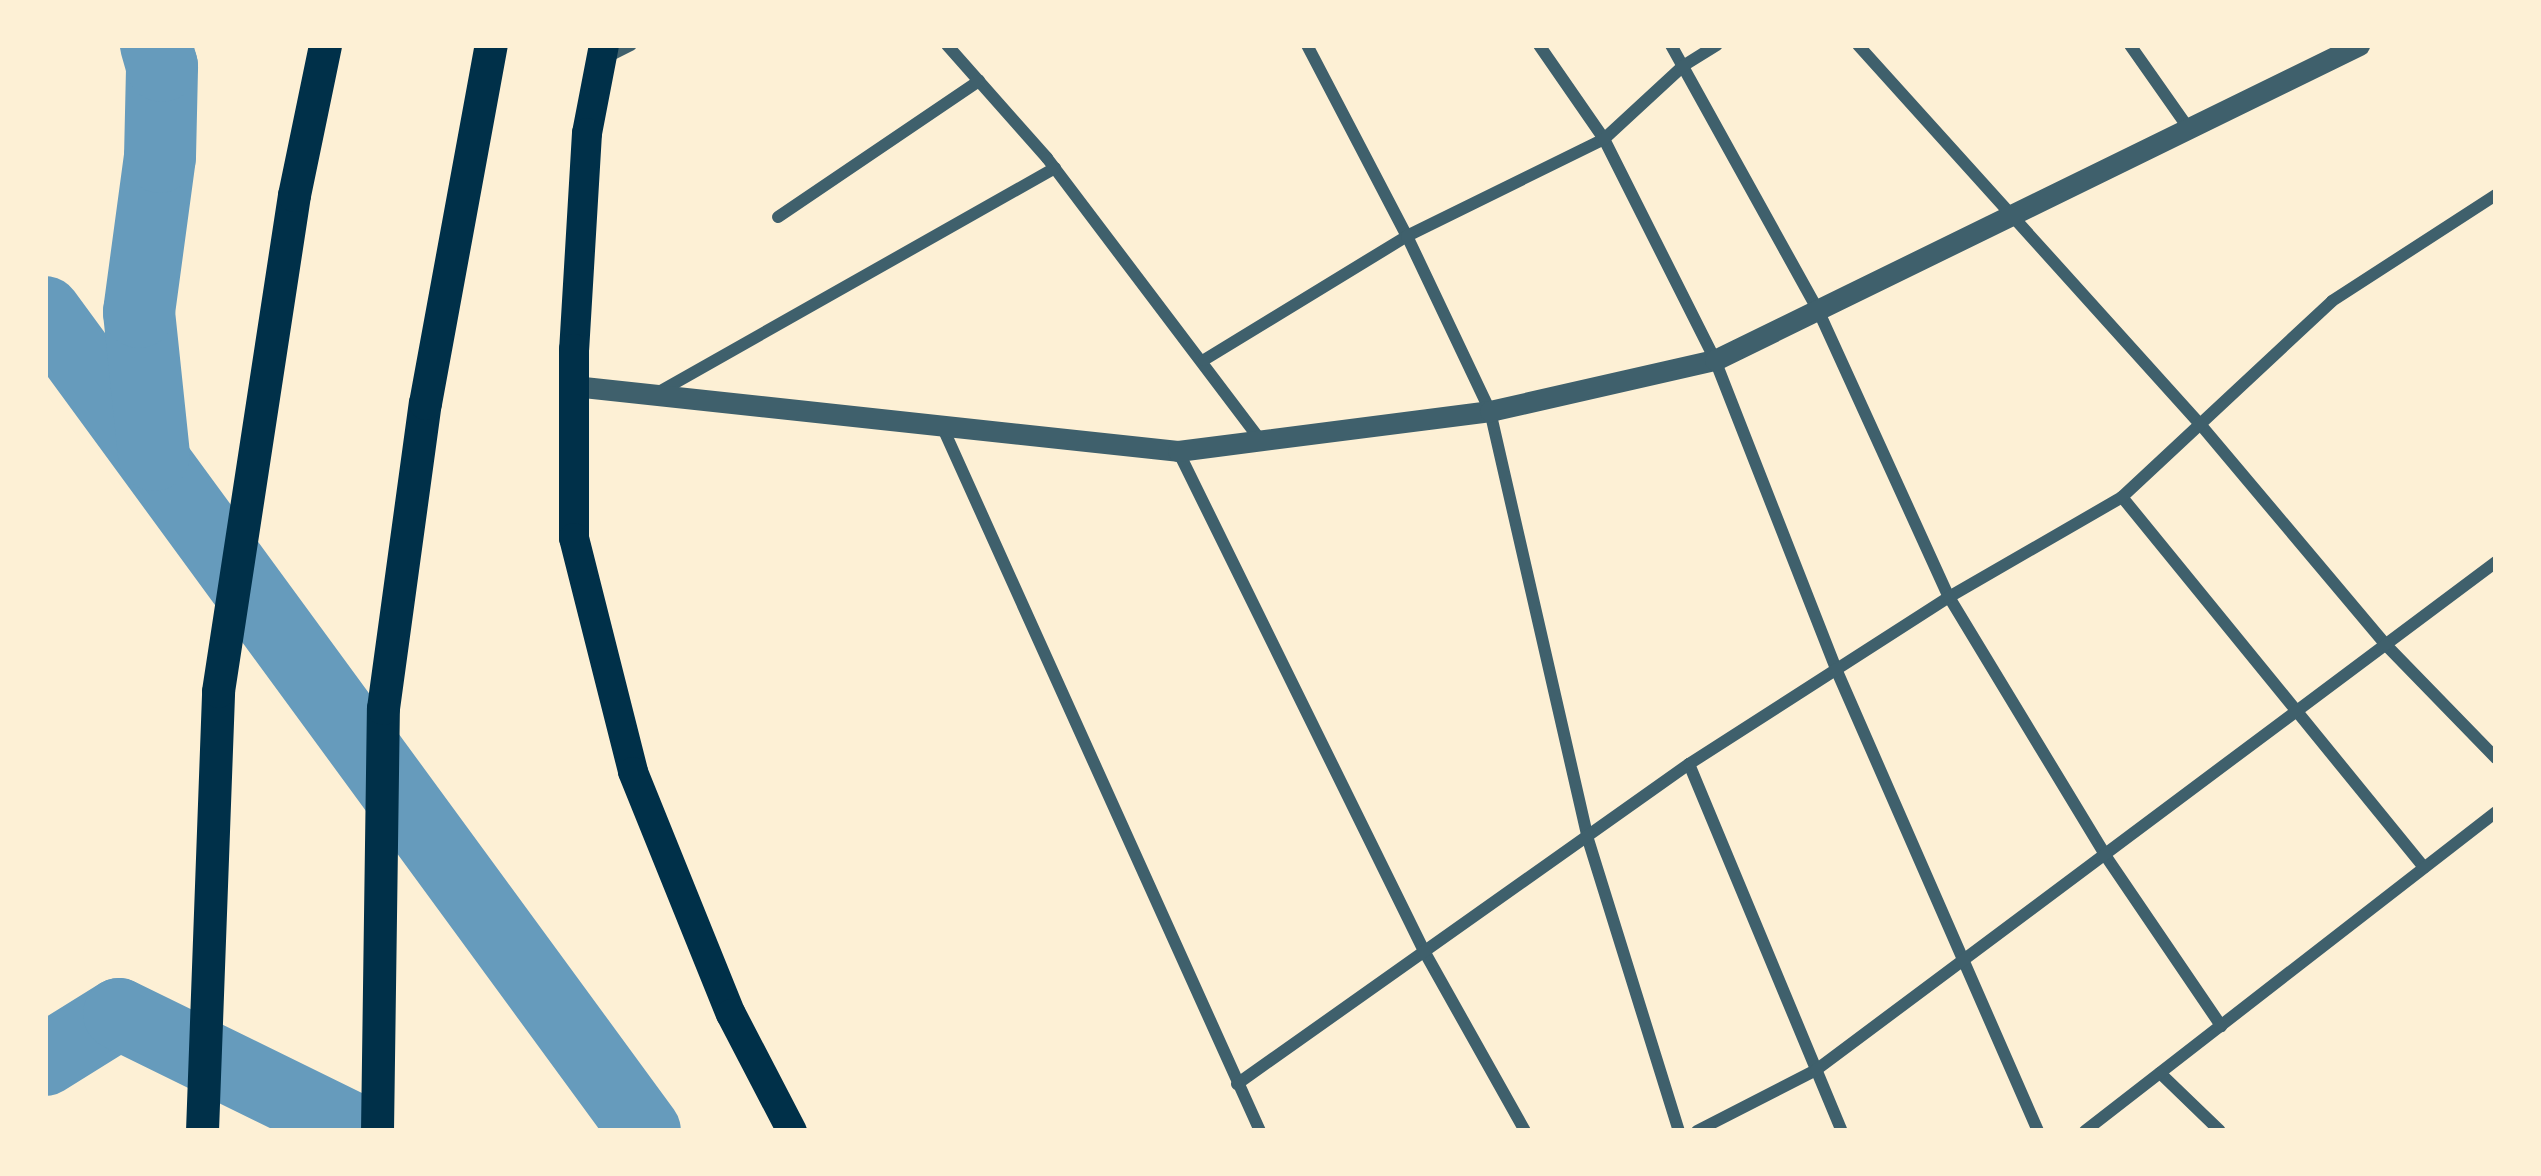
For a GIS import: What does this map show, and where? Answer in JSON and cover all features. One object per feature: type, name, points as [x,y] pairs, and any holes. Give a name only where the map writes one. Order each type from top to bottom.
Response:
[{"type":"highway","points":[[202,1131],[218,692],[295,196],[325,45]]},
{"type":"highway","points":[[377,1131],[383,708],[425,403],[491,45]]},
{"type":"main road","points":[[603,52],[587,133],[574,386],[574,538],[633,772],[731,1014],[792,1131]]},
{"type":"street","points":[[603,52],[631,45]]},
{"type":"street","points":[[947,45],[1055,168],[1263,443]]},
{"type":"street","points":[[1307,45],[1407,236],[1490,411],[1587,836],[1679,1131]]},
{"type":"street","points":[[1539,45],[1604,139],[1715,360],[1836,669],[1960,962],[2038,1131]]},
{"type":"street","points":[[1671,45],[1818,310],[1949,596],[2105,854],[2221,1026]]},
{"type":"street","points":[[1204,360],[1407,236],[1604,139],[1683,66],[1717,45]]},
{"type":"street","points":[[1858,45],[2200,424],[2386,645],[2496,758]]},
{"type":"street","points":[[2130,45],[2189,129]]},
{"type":"street","points":[[574,386],[1178,452],[1490,411],[1715,360],[2359,45]]},
{"type":"street","points":[[778,217],[979,81]]},
{"type":"street","points":[[654,394],[1055,168]]},
{"type":"street","points":[[1237,1084],[1689,764],[1949,596],[2122,497],[2332,301],[2496,195]]},
{"type":"street","points":[[942,426],[1261,1131]]},
{"type":"street","points":[[1178,452],[1424,952],[1525,1131]]},
{"type":"street","points":[[2122,497],[2424,867]]},
{"type":"street","points":[[1697,1131],[1816,1070],[2496,562]]},
{"type":"street","points":[[1689,764],[1842,1131]]},
{"type":"street","points":[[2085,1131],[2496,812]]},
{"type":"street","points":[[2160,1073],[2220,1131]]},
{"type":"waterway","points":[[154,455],[139,312],[160,157],[162,66],[156,45]]},
{"type":"waterway","points":[[45,312],[645,1131]]},
{"type":"waterway","points":[[45,1060],[119,1014],[358,1131]]}]
